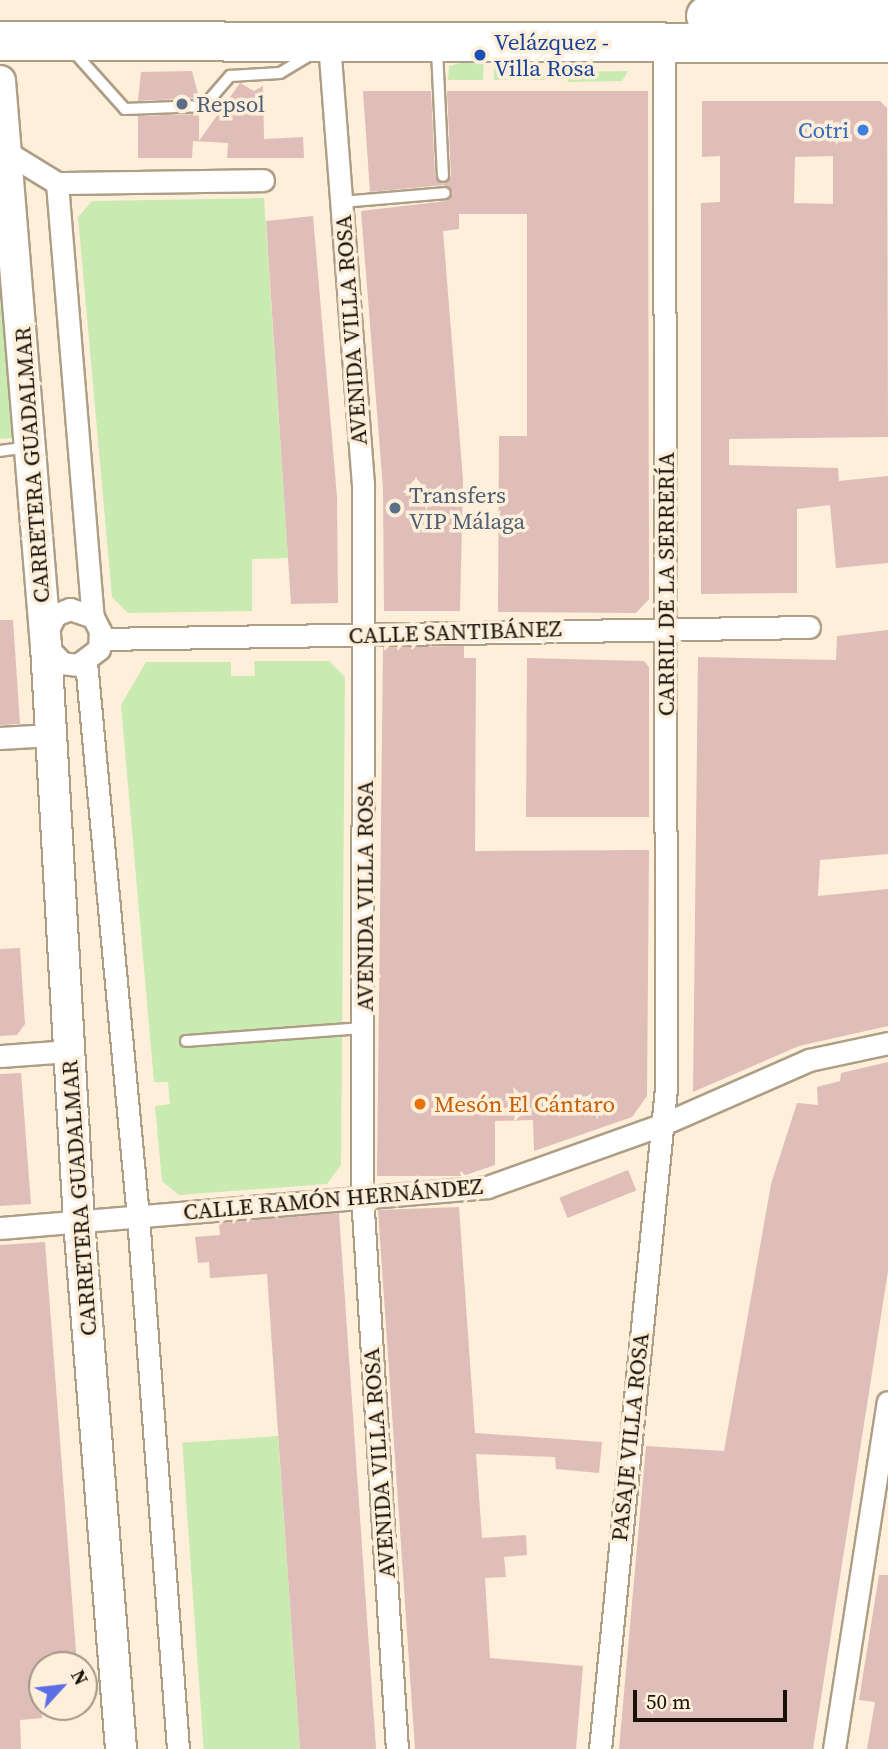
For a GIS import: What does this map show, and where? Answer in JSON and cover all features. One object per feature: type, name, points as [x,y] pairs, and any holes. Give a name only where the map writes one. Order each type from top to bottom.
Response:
[{"type":"highway","points":[[0,18],[888,16]]},
{"type":"highway","points":[[33,42],[888,43]]},
{"type":"street","name":"CARRETERA GUADALMAR","points":[[33,42],[0,83],[8,153],[45,642],[79,1222],[121,1749]]},
{"type":"street","name":"AVENIDA VILLA ROSA","points":[[329,43],[363,484],[365,1028],[362,1195],[397,1749]]},
{"type":"street","name":"CARRIL DE LA SERRERÍA","points":[[661,1125],[667,627],[664,43]]},
{"type":"street","points":[[8,153],[57,183],[263,180]]},
{"type":"street","points":[[57,183],[93,617],[101,639],[86,662],[138,1217],[178,1749]]},
{"type":"street","name":"CARRETERA GUADALMAR","points":[[45,642],[62,610],[93,617]]},
{"type":"street","name":"CALLE SANTIBÁNEZ","points":[[101,639],[667,627],[809,627]]},
{"type":"street","points":[[45,642],[62,663],[86,662]]},
{"type":"street","points":[[0,738],[51,735]]},
{"type":"street","name":"CALLE RAMÓN HERNÁNDEZ","points":[[0,1228],[362,1195],[487,1187],[661,1125],[809,1060],[888,1043]]},
{"type":"street","points":[[0,1056],[69,1051]]},
{"type":"street","name":"PASAJE VILLA ROSA","points":[[600,1749],[661,1125]]},
{"type":"street","points":[[834,1749],[888,1402]]},
{"type":"lane","points":[[33,42],[125,109],[204,106],[230,75],[280,73],[329,43]]},
{"type":"lane","points":[[437,44],[443,176]]},
{"type":"lane","points":[[341,202],[445,193]]},
{"type":"lane","points":[[0,450],[30,446]]},
{"type":"lane","points":[[186,1041],[365,1028]]},
{"type":"green space","points":[[494,53],[532,73],[553,72],[546,80],[494,80]]},
{"type":"green space","points":[[484,57],[483,80],[448,80],[449,66]]},
{"type":"green space","points":[[628,71],[622,81],[568,82],[565,72]]},
{"type":"green space","points":[[264,198],[288,558],[252,559],[252,611],[128,613],[112,597],[78,217],[92,201]]},
{"type":"green space","points":[[0,269],[13,438],[0,439]]},
{"type":"green space","points":[[254,661],[329,661],[345,677],[341,1165],[327,1184],[179,1195],[162,1181],[155,1106],[170,1104],[168,1082],[154,1082],[121,705],[146,662],[231,662],[231,676],[255,676]]},
{"type":"green space","points":[[278,1436],[300,1749],[204,1749],[182,1443]]},
{"type":"building","points":[[192,71],[199,98],[138,101],[141,72]]},
{"type":"building","points":[[240,83],[254,91],[263,86],[264,139],[303,137],[304,158],[227,158],[228,143],[193,141],[192,158],[138,158],[138,116],[199,114],[199,141]]},
{"type":"building","points":[[363,91],[431,91],[435,176],[443,184],[451,176],[447,91],[648,91],[649,599],[636,613],[498,612],[499,436],[527,436],[527,214],[459,214],[459,229],[443,231],[463,480],[460,611],[384,611],[383,488],[361,211],[446,201],[453,193],[444,185],[370,192]]},
{"type":"building","points":[[702,101],[880,101],[887,108],[888,437],[729,439],[729,465],[838,468],[839,481],[888,476],[888,563],[836,568],[830,505],[797,509],[797,593],[701,594],[701,203],[720,202],[720,156],[702,157]],"holes":[[[833,156],[833,204],[794,203],[795,157]]]},
{"type":"building","points":[[313,216],[337,497],[338,603],[291,604],[266,221]]},
{"type":"building","points":[[0,620],[13,620],[20,724],[0,725]]},
{"type":"building","points":[[888,630],[888,854],[820,860],[818,896],[888,889],[888,1026],[799,1046],[693,1092],[698,657],[836,660],[837,636]]},
{"type":"building","points":[[464,646],[464,658],[476,658],[475,851],[649,850],[647,1096],[632,1117],[534,1151],[533,1120],[495,1121],[495,1165],[463,1176],[377,1176],[383,647]]},
{"type":"building","points":[[527,658],[644,661],[649,667],[649,817],[526,817]]},
{"type":"building","points":[[20,948],[25,1024],[17,1035],[0,1036],[0,949]]},
{"type":"building","points":[[888,1062],[888,1271],[813,1749],[619,1749],[646,1446],[724,1451],[771,1184],[797,1103],[818,1105],[817,1087],[840,1081],[841,1073]]},
{"type":"building","points":[[21,1073],[31,1204],[0,1206],[0,1074]]},
{"type":"building","points":[[628,1170],[636,1190],[568,1218],[559,1198]]},
{"type":"building","points":[[459,1207],[475,1433],[602,1442],[599,1473],[556,1469],[555,1457],[476,1454],[482,1538],[526,1535],[527,1555],[504,1557],[506,1577],[485,1578],[490,1658],[583,1666],[576,1749],[415,1749],[378,1210]]},
{"type":"building","points":[[339,1213],[376,1749],[300,1749],[267,1274],[210,1278],[209,1262],[198,1263],[195,1237],[220,1235],[219,1223]]},
{"type":"building","points":[[45,1242],[76,1651],[28,1651],[28,1719],[20,1720],[21,1749],[0,1749],[0,1245]]},
{"type":"building","points":[[879,1575],[888,1575],[888,1749],[867,1749],[875,1702],[859,1700]]},
{"type":"place","name":"Velázquez - Villa Rosa","points":[[480,55]]},
{"type":"place","name":"Repsol","points":[[182,104]]},
{"type":"place","name":"Cotri","points":[[863,130]]},
{"type":"place","name":"Transfers VIP Málaga","points":[[395,508]]},
{"type":"place","name":"Mesón El Cántaro","points":[[420,1104]]}]
